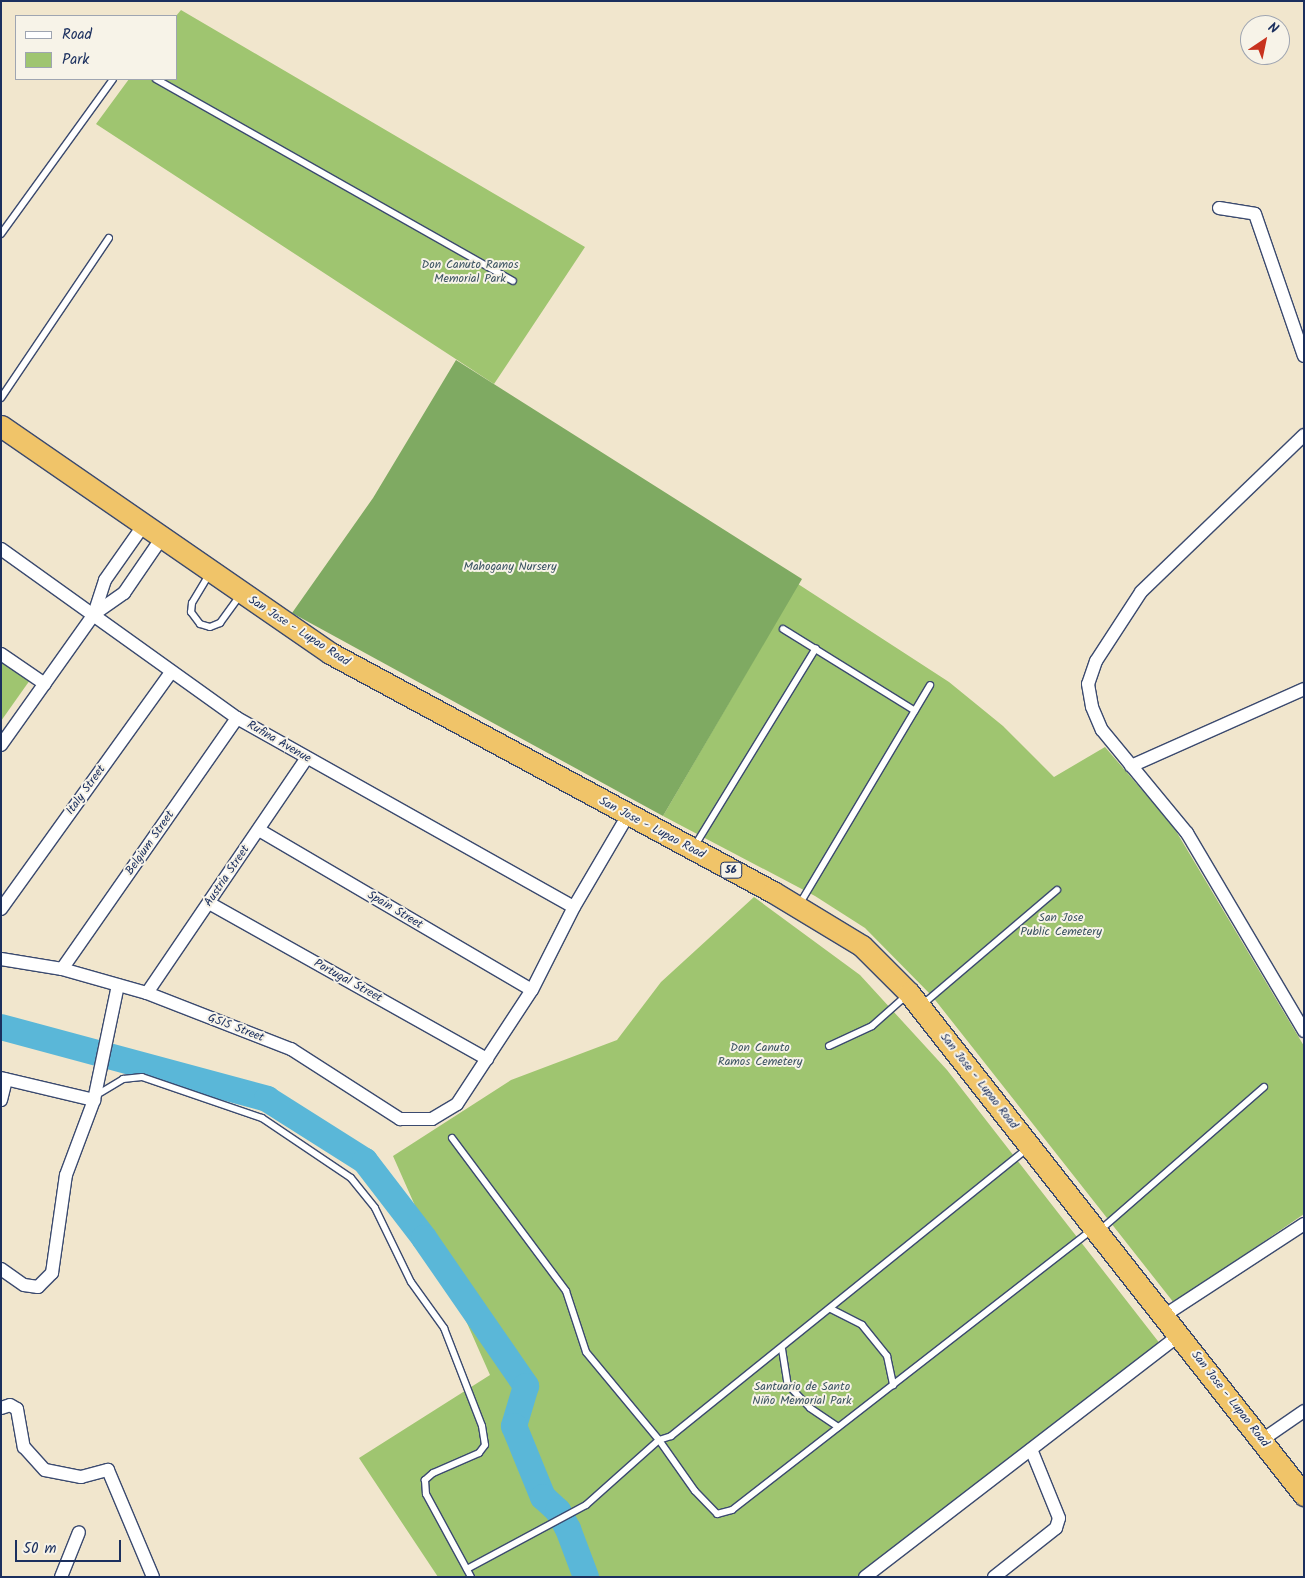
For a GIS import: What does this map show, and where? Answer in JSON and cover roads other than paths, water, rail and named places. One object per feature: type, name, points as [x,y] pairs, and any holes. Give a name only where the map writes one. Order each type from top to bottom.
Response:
[{"type":"highway","name":"San Jose - Lupao Road","points":[[1,426],[161,539],[330,653],[628,816],[798,906],[862,946],[915,1000],[1180,1334],[1304,1495]]},
{"type":"street","points":[[1219,208],[1255,214],[1304,356]]},
{"type":"street","points":[[1304,435],[1141,592],[1096,660],[1088,684],[1092,707],[1107,737],[1202,856],[1304,1031]]},
{"type":"street","points":[[1,745],[94,614],[105,580],[143,526]]},
{"type":"street","points":[[94,614],[124,593],[161,539]]},
{"type":"street","name":"Rufina Avenue","points":[[1,549],[237,718],[574,907]]},
{"type":"street","points":[[1,654],[45,684]]},
{"type":"street","name":"Italy Street","points":[[1,909],[171,672]]},
{"type":"street","points":[[1132,766],[1304,689]]},
{"type":"street","name":"Belgium Street","points":[[62,969],[237,718]]},
{"type":"street","name":"Austria Street","points":[[147,993],[308,758]]},
{"type":"street","points":[[487,1059],[532,990],[574,907],[628,816]]},
{"type":"street","name":"Spain Street","points":[[259,830],[532,990]]},
{"type":"street","name":"Portugal Street","points":[[209,903],[487,1059]]},
{"type":"street","name":"GSIS Street","points":[[1,959],[62,969],[147,993],[291,1049],[400,1119],[432,1119],[453,1108],[487,1059]]},
{"type":"street","points":[[1,1268],[24,1285],[38,1287],[52,1274],[66,1174],[94,1099],[108,1040],[118,985]]},
{"type":"street","points":[[1,1100],[3,1079],[94,1099]]},
{"type":"street","points":[[1165,1315],[1304,1224]]},
{"type":"street","points":[[865,1577],[1180,1334]]},
{"type":"street","points":[[1,1408],[10,1405],[17,1408],[24,1447],[46,1470],[78,1477],[108,1470],[153,1577]]},
{"type":"street","points":[[1262,1440],[1304,1411]]},
{"type":"street","points":[[994,1577],[1056,1528],[1059,1518],[1031,1449]]},
{"type":"street","points":[[61,1577],[79,1532]]},
{"type":"lane","points":[[1,234],[112,80]]},
{"type":"lane","points":[[158,80],[513,282]]},
{"type":"lane","points":[[1,398],[109,238]]},
{"type":"lane","points":[[210,572],[192,603],[192,612],[200,624],[210,627],[220,624],[241,594]]},
{"type":"lane","points":[[783,629],[915,711]]},
{"type":"lane","points":[[692,850],[816,648]]},
{"type":"lane","points":[[798,906],[930,685]]},
{"type":"lane","points":[[829,1046],[872,1026],[915,1000],[1057,890]]},
{"type":"lane","points":[[94,1099],[123,1080],[142,1077],[262,1118],[351,1178],[375,1208],[411,1282],[444,1328],[482,1426],[485,1445],[479,1454],[433,1473],[425,1480],[426,1494],[471,1577]]},
{"type":"lane","points":[[452,1138],[566,1291],[586,1352],[659,1440],[695,1491],[718,1514],[732,1510],[1097,1230],[1264,1088]]},
{"type":"lane","points":[[467,1569],[572,1514],[659,1440],[671,1436],[782,1349],[1031,1146]]},
{"type":"lane","points":[[832,1309],[862,1325],[886,1356],[893,1385]]},
{"type":"lane","points":[[782,1349],[788,1385],[810,1408],[838,1427]]},
{"type":"waterway","points":[[1,1027],[267,1099],[365,1161],[424,1238],[526,1386],[514,1426],[543,1497],[558,1511],[568,1529],[586,1577]]},
{"type":"park label","name":"Don Canuto Ramos Memorial Park","points":[[470,272]]},
{"type":"park label","name":"Mahogany Nursery","points":[[510,567]]},
{"type":"park label","name":"San Jose Public Cemetery","points":[[1061,925]]},
{"type":"park label","name":"Don Canuto Ramos Cemetery","points":[[760,1055]]},
{"type":"park label","name":"Santuario de Santo Niño Memorial Park","points":[[802,1394]]}]
